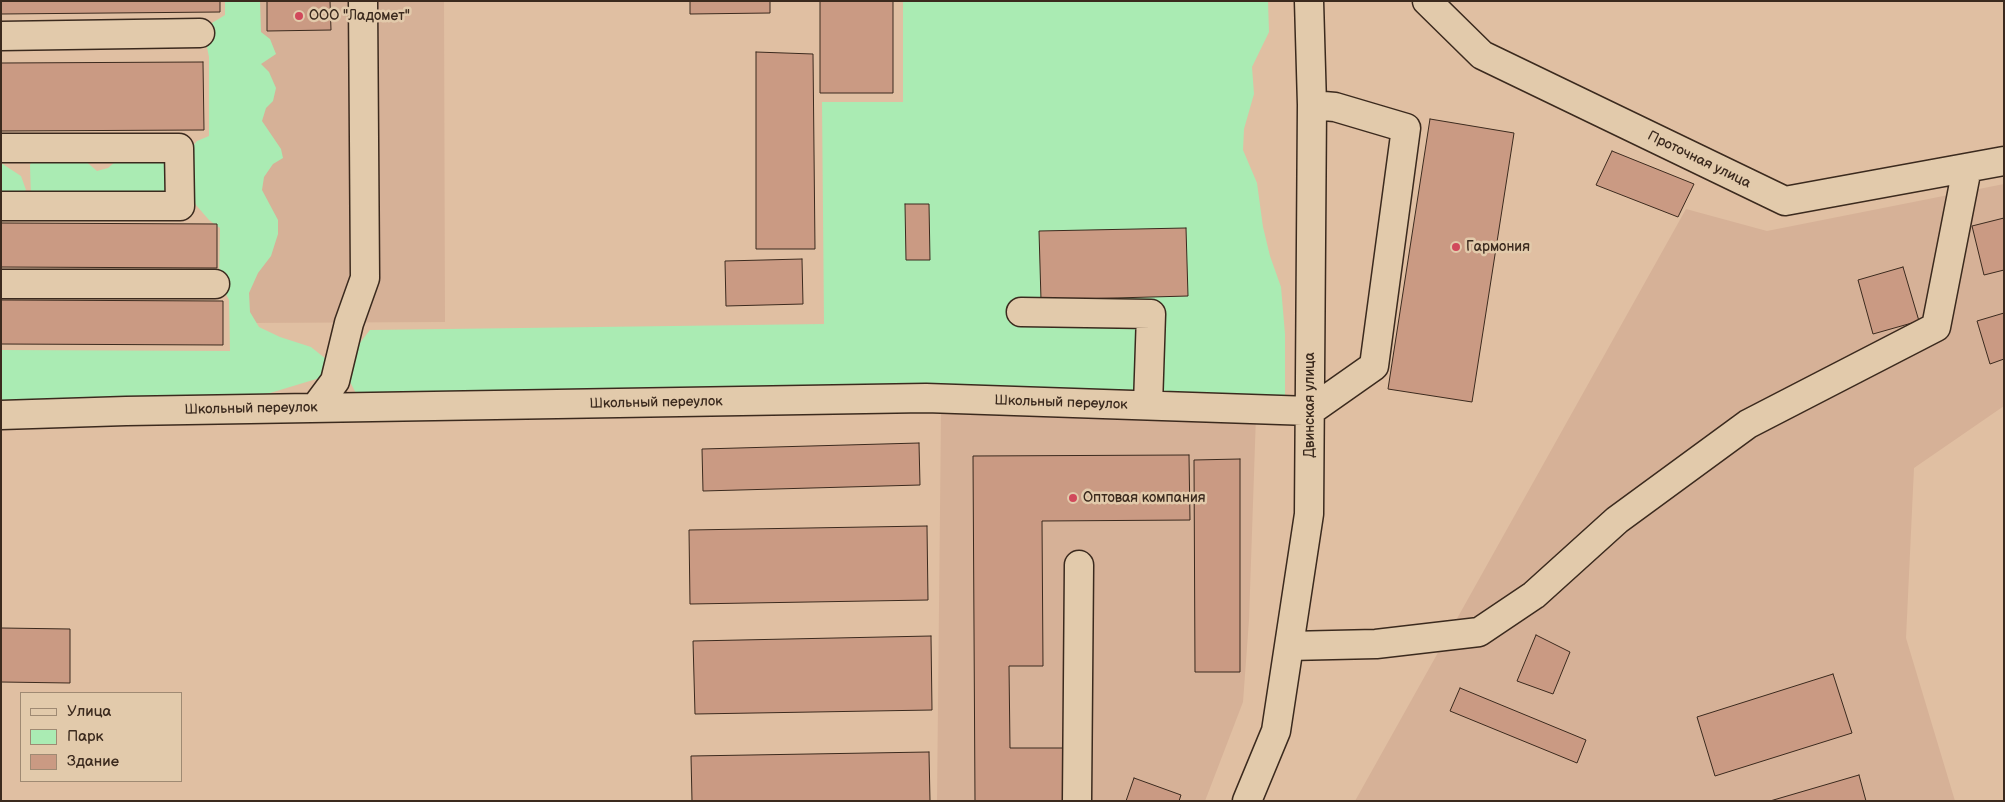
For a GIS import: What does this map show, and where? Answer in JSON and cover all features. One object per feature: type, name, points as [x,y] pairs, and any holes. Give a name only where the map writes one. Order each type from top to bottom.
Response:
[{"type":"street","points":[[315,408],[335,382],[349,323],[365,278],[363,1]]},
{"type":"street","name":"Двинская улица","points":[[1247,801],[1276,731],[1309,514],[1312,105],[1309,1]]},
{"type":"street","name":"Проточная улица","points":[[1427,1],[1482,54],[1785,201],[2004,161]]},
{"type":"street","points":[[1,36],[200,33]]},
{"type":"street","points":[[1310,411],[1374,366],[1406,128],[1335,107],[1312,105]]},
{"type":"street","points":[[1,148],[179,148],[180,206],[1,206]]},
{"type":"street","points":[[1289,646],[1376,644],[1479,632],[1534,595],[1617,520],[1748,424],[1936,327],[1966,168]]},
{"type":"street","points":[[1,284],[215,284]]},
{"type":"street","points":[[1021,312],[1151,314],[1148,406]]},
{"type":"street","name":"Школьный переулок","points":[[1,415],[926,398],[1310,411]]},
{"type":"street","points":[[1077,801],[1079,565]]},
{"type":"shaded area","points":[[243,1],[444,1],[445,322],[245,323]]},
{"type":"shaded area","points":[[2004,184],[2004,406],[1914,468],[1906,638],[1955,801],[1355,801],[1686,209],[1767,231]]},
{"type":"shaded area","points":[[941,413],[1256,415],[1249,620],[1243,702],[1205,801],[937,801]]},
{"type":"green space","points":[[225,1],[260,1],[261,32],[270,39],[276,54],[261,64],[269,72],[276,88],[273,101],[266,108],[262,121],[281,149],[283,158],[273,164],[264,177],[262,190],[278,220],[278,234],[271,256],[258,273],[249,293],[250,312],[259,327],[280,337],[311,347],[331,363],[323,377],[270,393],[223,400],[1,406],[1,350],[230,351],[229,300],[219,280],[220,228],[209,220],[196,205],[187,184],[188,152],[197,141],[209,136],[209,57],[206,42],[212,23],[225,15]]},
{"type":"green space","points":[[903,1],[1268,1],[1269,32],[1252,67],[1254,94],[1244,129],[1243,150],[1257,183],[1263,227],[1270,256],[1281,287],[1285,334],[1285,400],[358,397],[349,380],[352,353],[370,330],[824,324],[822,102],[903,102]]},
{"type":"green space","points":[[156,155],[172,166],[170,194],[31,197],[30,165],[34,156],[83,159],[97,171],[108,168],[122,156]]},
{"type":"green space","points":[[1,163],[21,176],[26,190],[16,199],[1,199]]},
{"type":"building","points":[[1,1],[220,1],[220,12],[1,14]]},
{"type":"building","name":"ООО \"Ладомет\"","points":[[267,1],[330,1],[331,30],[267,31]]},
{"type":"building","points":[[690,1],[770,1],[770,13],[690,14]]},
{"type":"building","points":[[820,1],[893,1],[893,93],[820,93]]},
{"type":"building","points":[[756,52],[813,54],[815,249],[756,249]]},
{"type":"building","points":[[203,62],[204,130],[1,131],[1,63]]},
{"type":"building","points":[[1430,119],[1514,133],[1472,402],[1388,389]]},
{"type":"building","points":[[1612,151],[1694,184],[1678,217],[1596,185]]},
{"type":"building","points":[[905,204],[929,204],[930,260],[906,260]]},
{"type":"building","points":[[2004,218],[2004,270],[1984,275],[1972,226]]},
{"type":"building","points":[[1,223],[217,224],[217,268],[1,267]]},
{"type":"building","points":[[1186,228],[1188,296],[1041,300],[1039,231]]},
{"type":"building","points":[[802,259],[803,304],[726,306],[725,261]]},
{"type":"building","points":[[1903,267],[1919,321],[1873,334],[1858,280]]},
{"type":"building","points":[[1,300],[223,301],[223,345],[1,344]]},
{"type":"building","points":[[2004,313],[2004,359],[1990,364],[1977,321]]},
{"type":"building","points":[[919,443],[920,485],[703,491],[702,449]]},
{"type":"building","points":[[1189,455],[1190,520],[1042,521],[1043,666],[1009,666],[1010,748],[1074,748],[1075,801],[975,801],[973,456]]},
{"type":"building","points":[[1240,459],[1240,672],[1195,672],[1194,460]]},
{"type":"building","points":[[927,526],[928,600],[690,604],[689,530]]},
{"type":"building","points":[[1,628],[70,629],[70,683],[1,682]]},
{"type":"building","points":[[1536,635],[1570,652],[1553,694],[1517,681]]},
{"type":"building","points":[[931,636],[932,710],[695,714],[693,641]]},
{"type":"building","points":[[1833,674],[1852,733],[1715,776],[1697,717]]},
{"type":"building","points":[[1460,688],[1586,740],[1577,763],[1450,711]]},
{"type":"building","points":[[929,752],[930,801],[692,801],[691,756]]},
{"type":"building","points":[[1859,775],[1866,801],[1770,801]]},
{"type":"building","points":[[1134,778],[1181,795],[1179,801],[1126,801]]},
{"type":"place","name":"ООО \"Ладомет\"","points":[[299,16]]},
{"type":"place","name":"Гармония","points":[[1456,247]]},
{"type":"place","name":"Оптовая компания","points":[[1073,498]]}]
